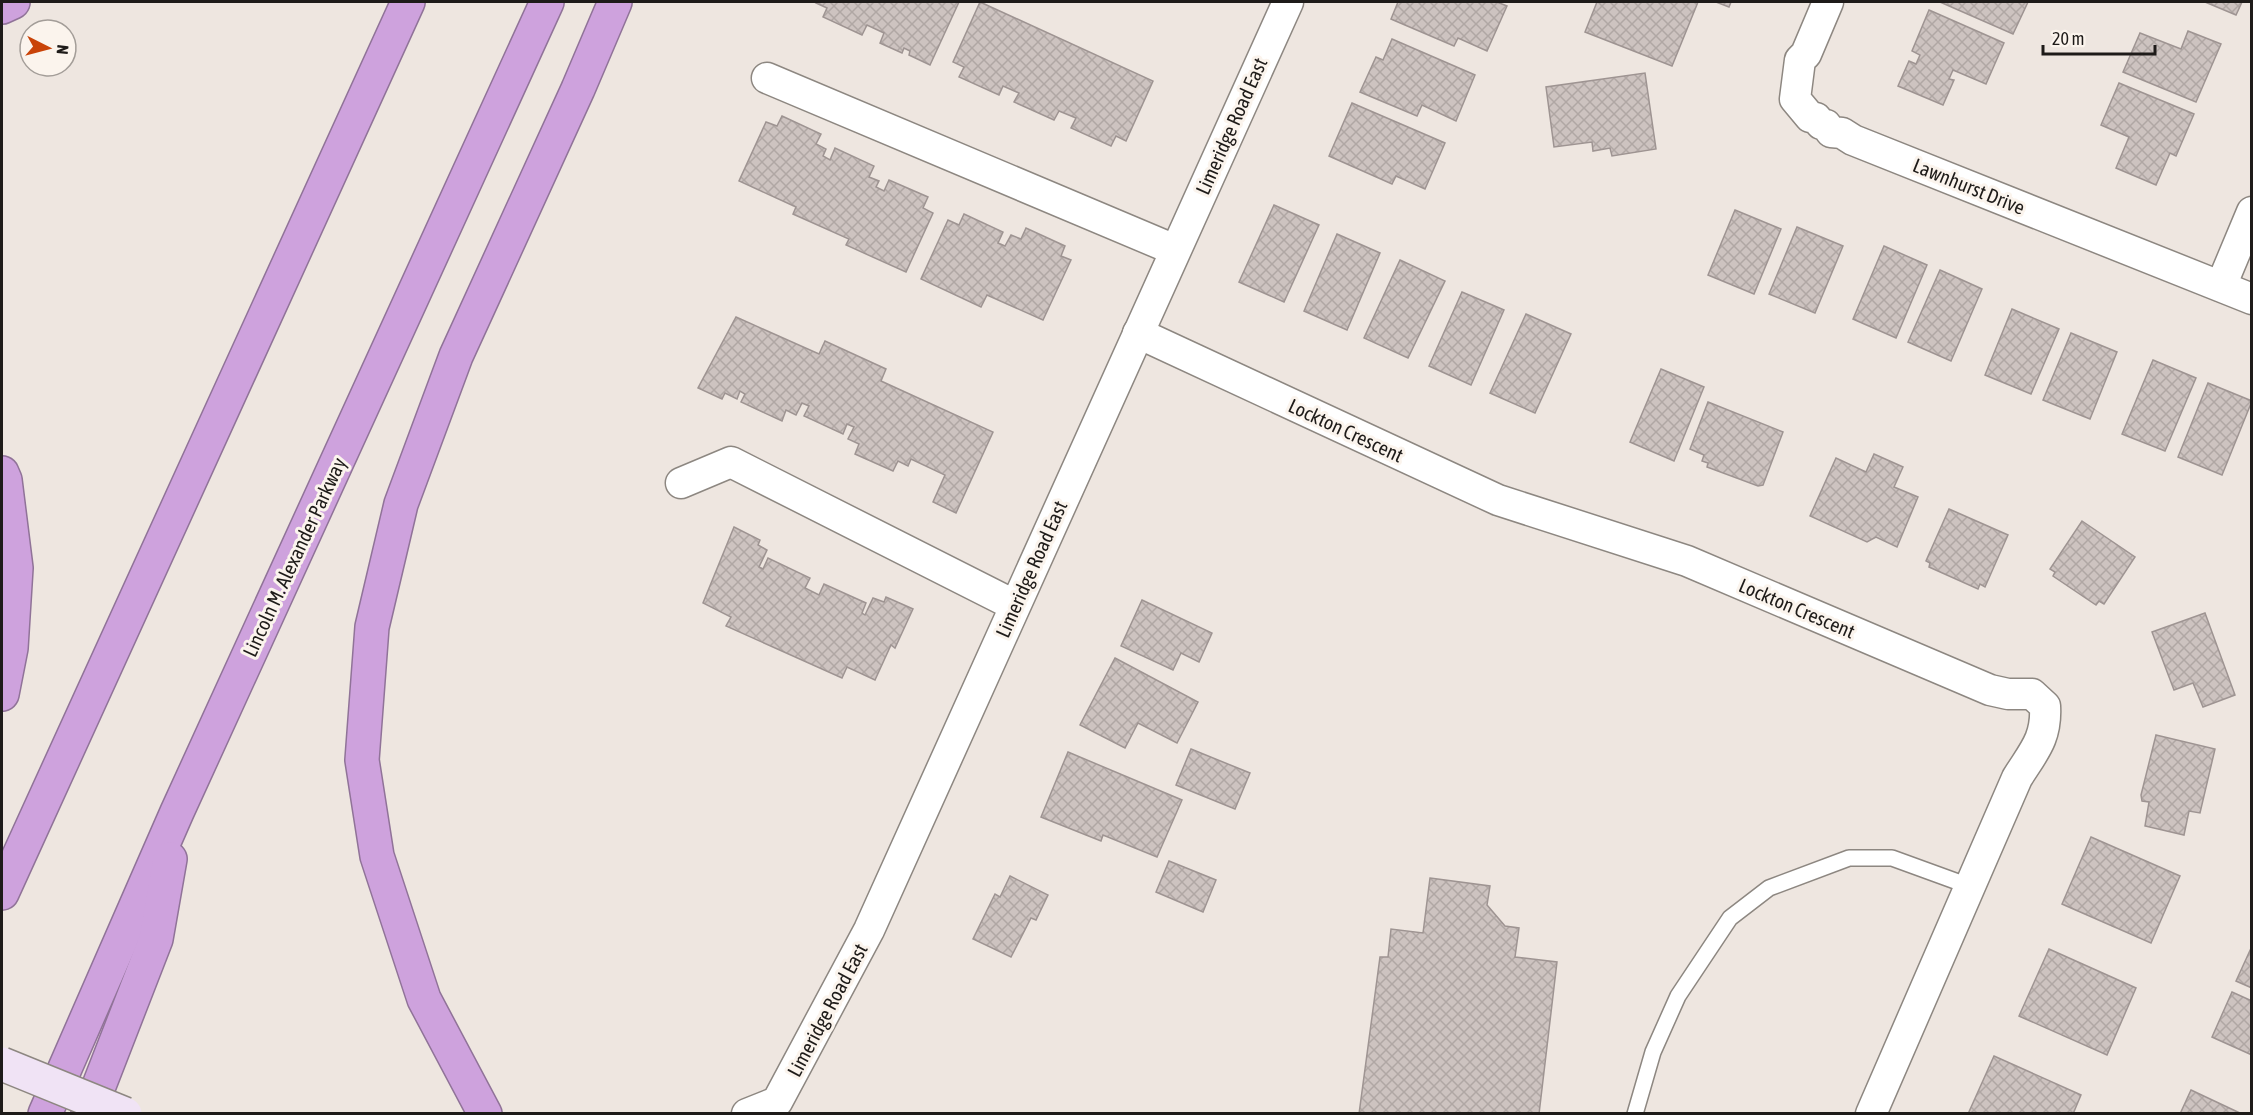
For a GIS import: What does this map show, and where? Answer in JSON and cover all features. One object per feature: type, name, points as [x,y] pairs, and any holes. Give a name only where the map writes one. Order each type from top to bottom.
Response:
[{"type":"highway","points":[[2,7],[13,2]]},
{"type":"highway","points":[[2,893],[408,2]]},
{"type":"highway","name":"Lincoln M. Alexander Parkway","points":[[45,1113],[177,812],[547,2]]},
{"type":"highway","points":[[484,1113],[424,999],[377,856],[362,760],[372,627],[401,504],[456,356],[578,89],[615,2]]},
{"type":"highway","points":[[2,473],[5,480],[16,568],[11,648],[2,694]]},
{"type":"highway","points":[[88,1113],[156,939],[177,812]]},
{"type":"main road","points":[[2,1064],[125,1113]]},
{"type":"street","name":"Limeridge Road East","points":[[747,1113],[777,1102],[869,930],[1014,604],[1288,2]]},
{"type":"street","name":"Lawnhurst Drive","points":[[1828,2],[1806,54],[1800,60],[1795,99],[1810,117],[1826,125],[1831,132],[1842,133],[1853,140],[2252,299]]},
{"type":"street","points":[[767,78],[1175,250]]},
{"type":"street","points":[[2221,286],[2252,212]]},
{"type":"street","name":"Lockton Crescent","points":[[1138,333],[1498,500],[1687,561],[1990,690],[2008,694],[2032,694],[2045,706],[2046,724],[2038,744],[2016,778],[1871,1113]]},
{"type":"street","points":[[681,483],[731,462],[1014,604]]},
{"type":"lane","points":[[1635,1113],[1653,1052],[1678,996],[1730,918],[1769,888],[1849,858],[1892,858],[1969,886]]},
{"type":"building","points":[[817,2],[959,2],[930,65],[909,55],[910,51],[904,48],[902,53],[880,43],[884,33],[867,25],[862,35],[823,17],[827,8]]},
{"type":"building","points":[[980,2],[1153,81],[1126,141],[1116,136],[1111,146],[1071,128],[1076,118],[1059,111],[1054,120],[1014,102],[1019,93],[1003,86],[999,95],[959,77],[964,67],[953,62]]},
{"type":"building","points":[[1398,2],[1497,2],[1507,6],[1487,51],[1458,38],[1454,46],[1391,19]]},
{"type":"building","points":[[1597,2],[1698,2],[1672,66],[1585,32]]},
{"type":"building","points":[[1716,2],[1731,2],[1729,7]]},
{"type":"building","points":[[1940,2],[2028,2],[2013,34]]},
{"type":"building","points":[[2205,2],[2242,2],[2236,15]]},
{"type":"building","points":[[1929,10],[2004,43],[1986,84],[1953,70],[1949,79],[1954,80],[1943,105],[1898,86],[1909,61],[1916,64],[1920,55],[1912,51]]},
{"type":"building","points":[[2188,31],[2221,44],[2196,102],[2123,72],[2140,33],[2181,49]]},
{"type":"building","points":[[1392,39],[1475,75],[1456,121],[1422,105],[1417,116],[1360,92],[1376,57],[1383,60]]},
{"type":"building","points":[[1645,73],[1656,149],[1612,156],[1610,148],[1593,151],[1592,142],[1554,147],[1546,87]]},
{"type":"building","points":[[2119,83],[2194,114],[2176,156],[2170,153],[2156,185],[2116,168],[2129,137],[2101,125]]},
{"type":"building","points":[[1352,103],[1445,143],[1425,189],[1396,176],[1392,184],[1329,156]]},
{"type":"building","points":[[782,116],[821,134],[816,144],[826,149],[823,156],[830,160],[835,148],[874,166],[869,177],[879,181],[876,187],[884,191],[889,180],[928,197],[923,208],[933,213],[906,272],[846,245],[849,239],[793,214],[796,207],[739,181],[766,122],[777,126]]},
{"type":"building","points":[[1274,205],[1319,225],[1284,302],[1239,282]]},
{"type":"building","points":[[1735,210],[1781,229],[1754,294],[1708,275]]},
{"type":"building","points":[[964,214],[1003,232],[998,243],[1005,246],[1011,235],[1021,239],[1026,228],[1065,246],[1061,256],[1071,260],[1043,320],[987,295],[981,307],[921,279],[948,220],[959,225]]},
{"type":"building","points":[[1797,227],[1843,246],[1815,313],[1769,294]]},
{"type":"building","points":[[1337,234],[1380,253],[1347,330],[1304,311]]},
{"type":"building","points":[[1884,246],[1927,265],[1896,338],[1853,319]]},
{"type":"building","points":[[1400,260],[1445,281],[1408,358],[1364,338]]},
{"type":"building","points":[[1940,270],[1982,289],[1951,361],[1908,342]]},
{"type":"building","points":[[1462,292],[1504,310],[1471,385],[1429,366]]},
{"type":"building","points":[[2012,309],[2059,329],[2031,394],[1985,375]]},
{"type":"building","points":[[1526,314],[1571,334],[1535,413],[1490,393]]},
{"type":"building","points":[[736,317],[819,354],[825,341],[886,369],[881,381],[993,432],[956,513],[933,502],[945,475],[911,459],[908,466],[898,461],[893,471],[855,454],[859,444],[848,439],[854,427],[847,424],[843,434],[804,416],[809,406],[802,403],[796,415],[786,410],[782,421],[741,402],[745,394],[740,391],[737,399],[725,393],[722,399],[698,388]]},
{"type":"building","points":[[2071,333],[2117,352],[2090,419],[2043,400]]},
{"type":"building","points":[[2153,360],[2196,378],[2165,451],[2122,434]]},
{"type":"building","points":[[1661,369],[1704,387],[1674,461],[1630,442]]},
{"type":"building","points":[[2208,383],[2252,401],[2222,475],[2178,457]]},
{"type":"building","points":[[1708,402],[1783,432],[1763,485],[1758,486],[1707,467],[1708,463],[1702,461],[1704,455],[1690,449]]},
{"type":"building","points":[[1874,454],[1903,467],[1894,487],[1918,497],[1897,547],[1876,537],[1867,542],[1810,516],[1836,458],[1866,472]]},
{"type":"building","points":[[1949,509],[2008,535],[1985,587],[1980,584],[1978,589],[1929,567],[1930,563],[1926,561]]},
{"type":"building","points":[[2082,521],[2135,557],[2104,604],[2099,601],[2096,605],[2053,576],[2055,572],[2050,569]]},
{"type":"building","points":[[734,527],[760,540],[758,545],[767,550],[759,567],[763,569],[768,558],[810,578],[805,588],[819,595],[824,584],[866,603],[862,613],[865,615],[873,598],[884,602],[886,597],[913,609],[895,648],[891,645],[875,680],[847,667],[842,678],[726,626],[731,617],[703,603]]},
{"type":"building","points":[[1142,600],[1212,633],[1199,662],[1181,653],[1173,670],[1121,646]]},
{"type":"building","points":[[2205,613],[2235,695],[2203,707],[2193,683],[2174,690],[2152,632]]},
{"type":"building","points":[[1115,658],[1198,702],[1177,743],[1138,723],[1125,748],[1080,725]]},
{"type":"building","points":[[2156,735],[2215,749],[2200,813],[2189,811],[2184,835],[2145,826],[2149,802],[2142,801],[2141,795]]},
{"type":"building","points":[[1191,749],[1250,773],[1235,809],[1176,785]]},
{"type":"building","points":[[1068,752],[1182,800],[1157,857],[1103,835],[1101,841],[1041,817]]},
{"type":"building","points":[[2091,837],[2180,876],[2151,943],[2062,904]]},
{"type":"building","points":[[1169,861],[1216,880],[1203,912],[1156,892]]},
{"type":"building","points":[[1010,876],[1048,895],[1036,920],[1031,918],[1011,957],[973,939],[995,894],[1000,897]]},
{"type":"building","points":[[1430,878],[1490,886],[1487,905],[1505,926],[1519,928],[1515,957],[1557,962],[1539,1114],[1359,1114],[1380,957],[1388,957],[1391,929],[1423,933]]},
{"type":"building","points":[[2252,946],[2252,988],[2236,981]]},
{"type":"building","points":[[2049,949],[2136,988],[2107,1055],[2019,1016]]},
{"type":"building","points":[[2232,992],[2252,1001],[2252,1055],[2212,1037]]},
{"type":"building","points":[[1994,1056],[2081,1095],[2073,1114],[1968,1114]]},
{"type":"building","points":[[2191,1090],[2242,1114],[2180,1114]]}]
